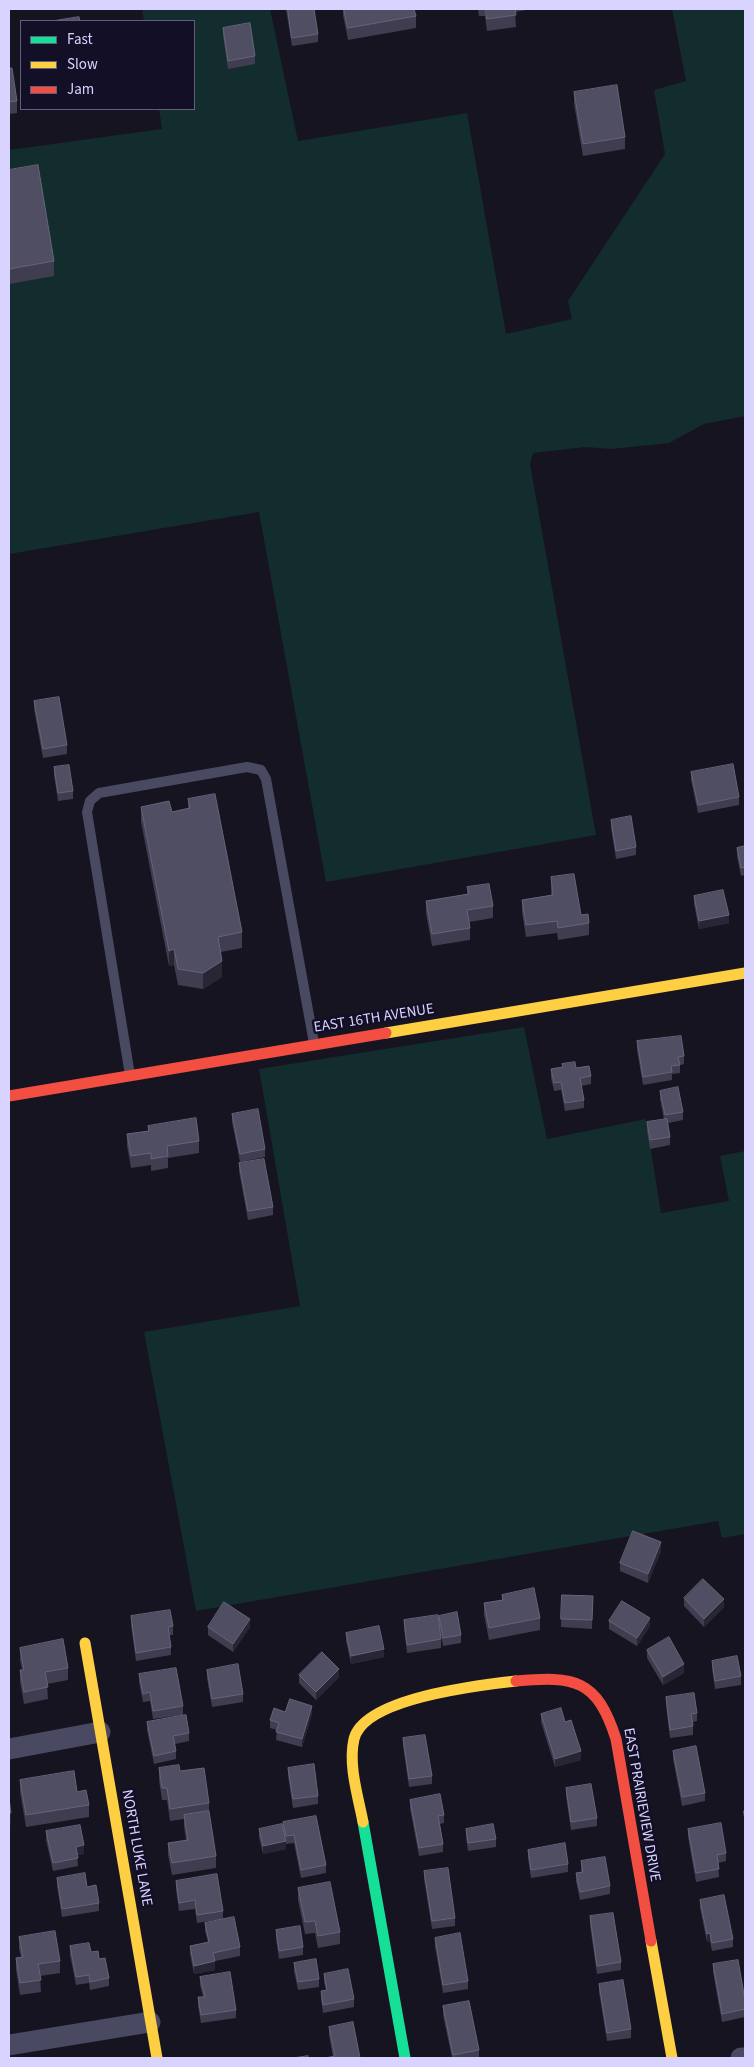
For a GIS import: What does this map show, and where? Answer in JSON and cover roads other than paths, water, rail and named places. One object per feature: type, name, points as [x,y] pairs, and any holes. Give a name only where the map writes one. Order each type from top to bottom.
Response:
[{"type":"street","name":"EAST 16TH AVENUE","points":[[9,1096],[745,973]]},
{"type":"street","name":"NORTH LUKE LANE","points":[[85,1644],[157,2058]]},
{"type":"street","name":"EAST PRAIRIEVIEW DRIVE","points":[[405,2058],[352,1760],[353,1743],[359,1728],[390,1706],[446,1692],[508,1681],[545,1679],[570,1680],[582,1684],[592,1692],[611,1722],[616,1739],[672,2058]]},
{"type":"street","points":[[9,1748],[100,1732]]},
{"type":"street","points":[[9,2045],[150,2022]]},
{"type":"lane","points":[[130,1076],[87,812],[90,801],[99,793],[247,767],[261,770],[266,778],[314,1044]]}]
